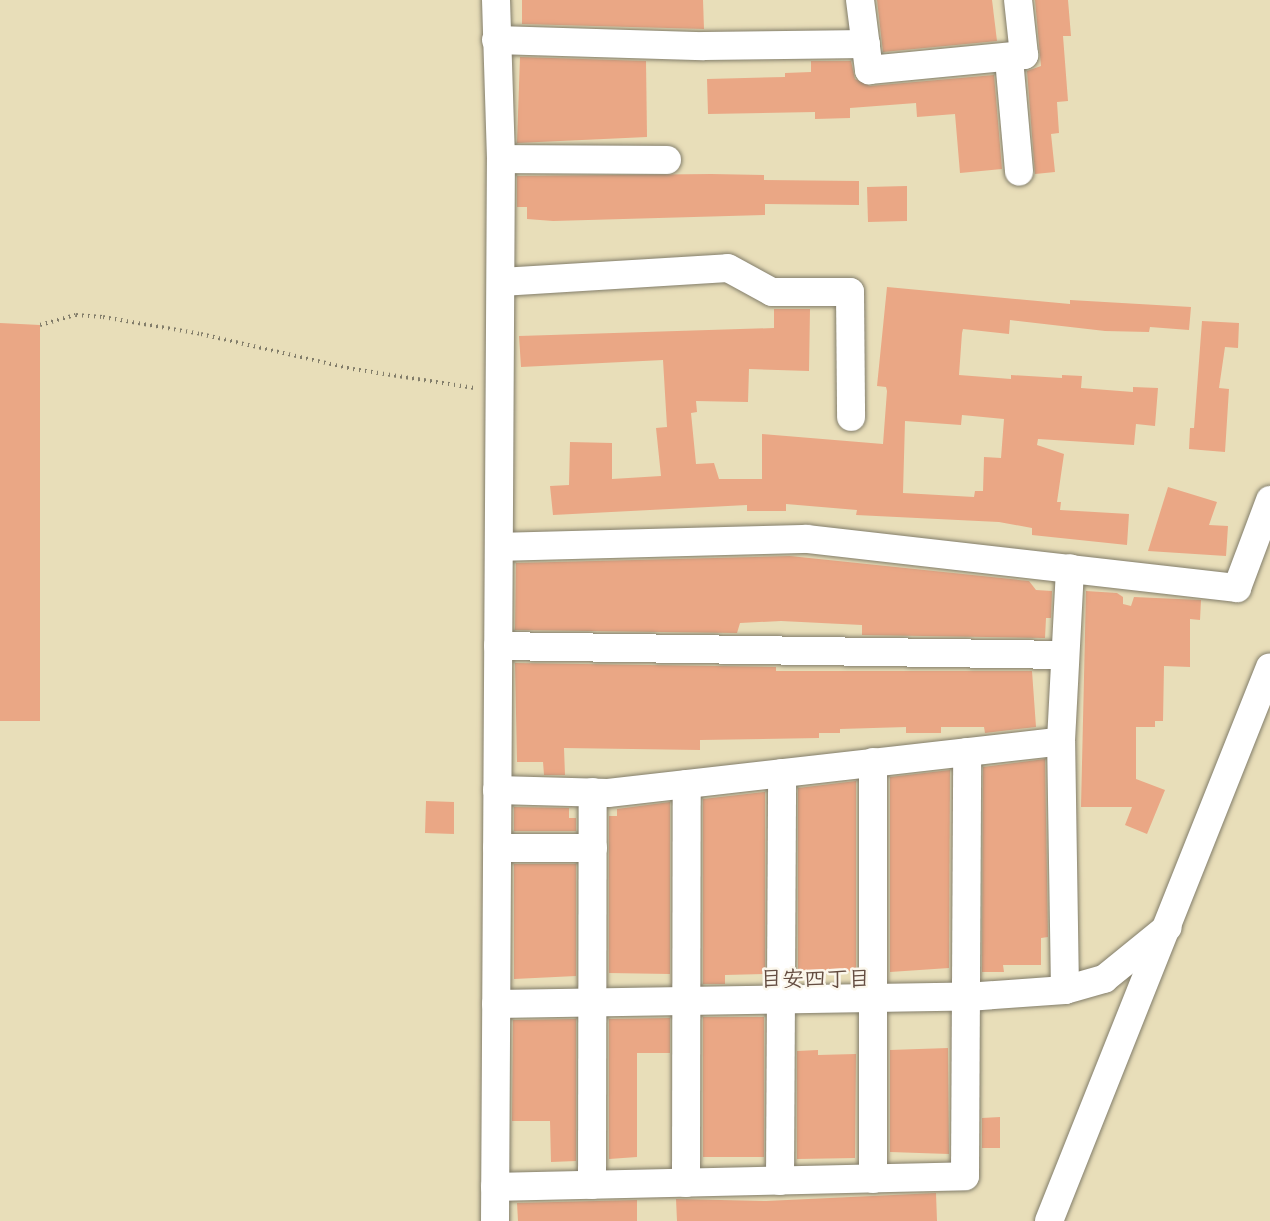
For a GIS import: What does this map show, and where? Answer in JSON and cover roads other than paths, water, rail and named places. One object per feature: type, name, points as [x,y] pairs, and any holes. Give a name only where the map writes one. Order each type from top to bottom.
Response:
[{"type":"street","points":[[495,1221],[501,282],[501,159],[496,0]]},
{"type":"street","points":[[860,0],[869,70],[1009,59],[1024,55],[1018,0]]},
{"type":"street","points":[[496,40],[704,46],[866,44]]},
{"type":"street","points":[[1009,59],[1019,172]]},
{"type":"street","points":[[501,159],[667,160]]},
{"type":"street","points":[[501,282],[728,268],[772,292],[850,292],[852,417]]},
{"type":"street","points":[[500,547],[807,539],[1237,588],[1270,500]]},
{"type":"street","points":[[1065,990],[1061,741],[1070,568]]},
{"type":"street","points":[[498,646],[1065,655]]},
{"type":"street","points":[[1049,1221],[1270,667]]},
{"type":"street","points":[[497,790],[593,792],[687,784],[1061,741]]},
{"type":"street","points":[[495,1187],[965,1176],[967,752]]},
{"type":"street","points":[[873,762],[873,1179]]},
{"type":"street","points":[[780,1181],[782,773]]},
{"type":"street","points":[[686,1183],[687,784]]},
{"type":"street","points":[[592,1185],[593,792]]},
{"type":"street","points":[[497,849],[593,848]]},
{"type":"street","points":[[496,1004],[967,997],[1065,990],[1104,980],[1168,927]]},
{"type":"district","name":"目安四丁目","points":[[815,981]]}]
